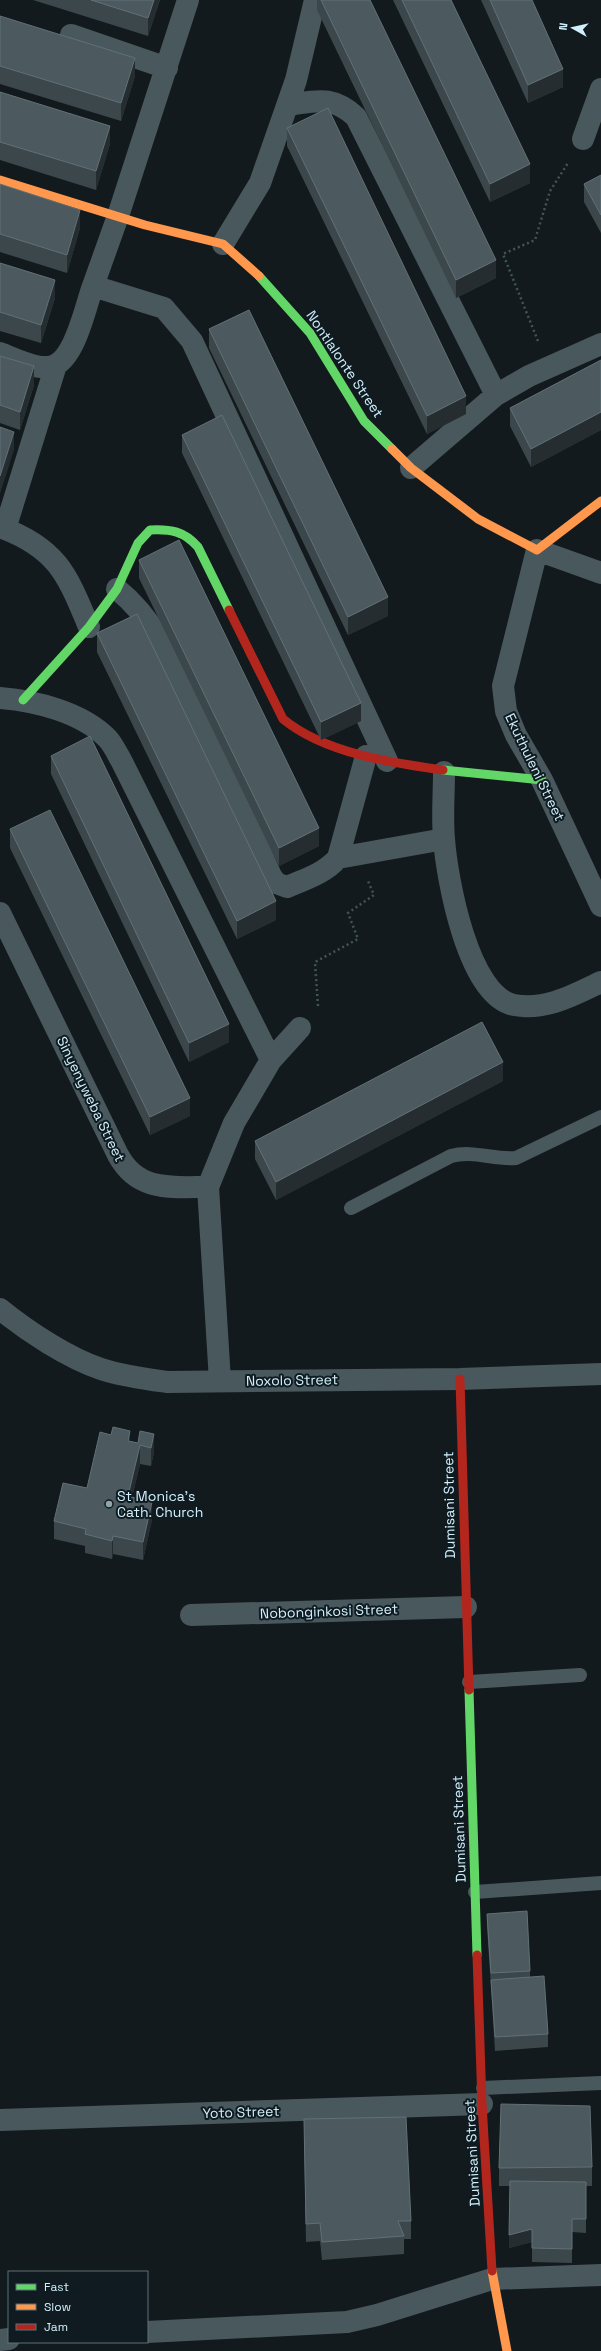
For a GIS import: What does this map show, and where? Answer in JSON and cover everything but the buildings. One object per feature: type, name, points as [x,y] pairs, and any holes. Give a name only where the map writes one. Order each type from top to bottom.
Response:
[{"type":"street","points":[[89,627],[61,569],[47,552],[22,535],[2,528],[56,366],[70,352],[118,216],[188,0]]},
{"type":"street","points":[[222,244],[260,183],[303,58],[315,0]]},
{"type":"street","points":[[71,35],[167,68]]},
{"type":"street","points":[[583,139],[601,89]]},
{"type":"street","points":[[288,105],[331,101],[345,107],[356,117],[496,395]]},
{"type":"street","name":"Nontlalonte Street","points":[[0,180],[145,225],[222,244],[266,283],[310,333],[364,421],[411,468],[478,519],[537,550]]},
{"type":"street","points":[[93,286],[164,308],[192,340],[377,758],[347,856]]},
{"type":"street","points":[[411,468],[496,395],[548,367],[601,344]]},
{"type":"street","points":[[0,353],[37,366],[56,366]]},
{"type":"street","points":[[537,550],[601,501]]},
{"type":"street","points":[[23,700],[89,627],[117,589],[138,543],[150,530],[166,529],[186,533],[198,547],[283,719],[298,732],[319,742],[377,758],[444,772],[542,780]]},
{"type":"street","points":[[537,550],[601,573]]},
{"type":"street","name":"Ekuthuleni Street","points":[[537,550],[503,686],[506,711],[516,735],[542,780],[601,906]]},
{"type":"street","points":[[117,589],[134,603],[148,619],[163,645],[241,807],[271,876],[276,883],[287,886],[329,868],[347,856],[444,839]]},
{"type":"street","points":[[0,698],[23,700],[81,719],[108,739],[122,762],[271,1060]]},
{"type":"street","points":[[444,772],[444,839],[458,924],[480,974],[491,991],[501,1000],[514,1005],[536,1006],[567,998],[601,982]]},
{"type":"street","name":"Sinyenyweba Street","points":[[0,913],[124,1167],[136,1178],[152,1184],[173,1187],[208,1187]]},
{"type":"street","points":[[220,1381],[208,1187],[234,1123],[271,1060],[300,1028]]},
{"type":"street","name":"Noxolo Street","points":[[0,1309],[55,1347],[100,1369],[135,1378],[159,1381],[460,1379],[601,1374]]},
{"type":"street","name":"Dumisani Street","points":[[460,1379],[475,1892],[483,2096],[492,2279],[507,2351]]},
{"type":"street","name":"Nobonginkosi Street","points":[[191,1615],[466,1607]]},
{"type":"street","name":"Yoto Street","points":[[0,2120],[483,2096]]},
{"type":"street","points":[[148,2332],[347,2322],[377,2315],[492,2279],[601,2275]]},
{"type":"lane","points":[[351,1208],[451,1156],[463,1153],[516,1158],[601,1117]]},
{"type":"lane","points":[[469,1682],[580,1675]]},
{"type":"lane","points":[[475,1892],[601,1883]]},
{"type":"lane","points":[[483,2096],[601,2083]]},
{"type":"path","points":[[548,367],[503,254],[535,240],[550,191],[583,139]]},
{"type":"path","points":[[300,1028],[319,1015],[315,962],[358,939],[348,913],[374,895],[347,856]]},
{"type":"traffic: fast","points":[[259,276],[310,333],[364,421],[392,449]]},
{"type":"traffic: fast","points":[[23,700],[89,627],[117,589],[138,543],[150,530],[177,532],[188,537],[198,547],[229,610]]},
{"type":"traffic: fast","points":[[443,770],[542,780]]},
{"type":"traffic: fast","points":[[469,1690],[477,1955]]},
{"type":"traffic: slow","points":[[0,180],[145,225],[223,244],[259,276]]},
{"type":"traffic: slow","points":[[392,449],[411,468],[478,519],[537,550],[601,501]]},
{"type":"traffic: slow","points":[[492,2271],[507,2351]]},
{"type":"traffic: jam","points":[[229,610],[283,719],[300,731],[318,740],[359,755],[402,764],[443,770]]},
{"type":"traffic: jam","points":[[460,1379],[469,1690]]},
{"type":"traffic: jam","points":[[477,1955],[482,2104],[492,2271]]},
{"type":"place","name":"St Monica's Cath. Church","points":[[109,1504]]}]
